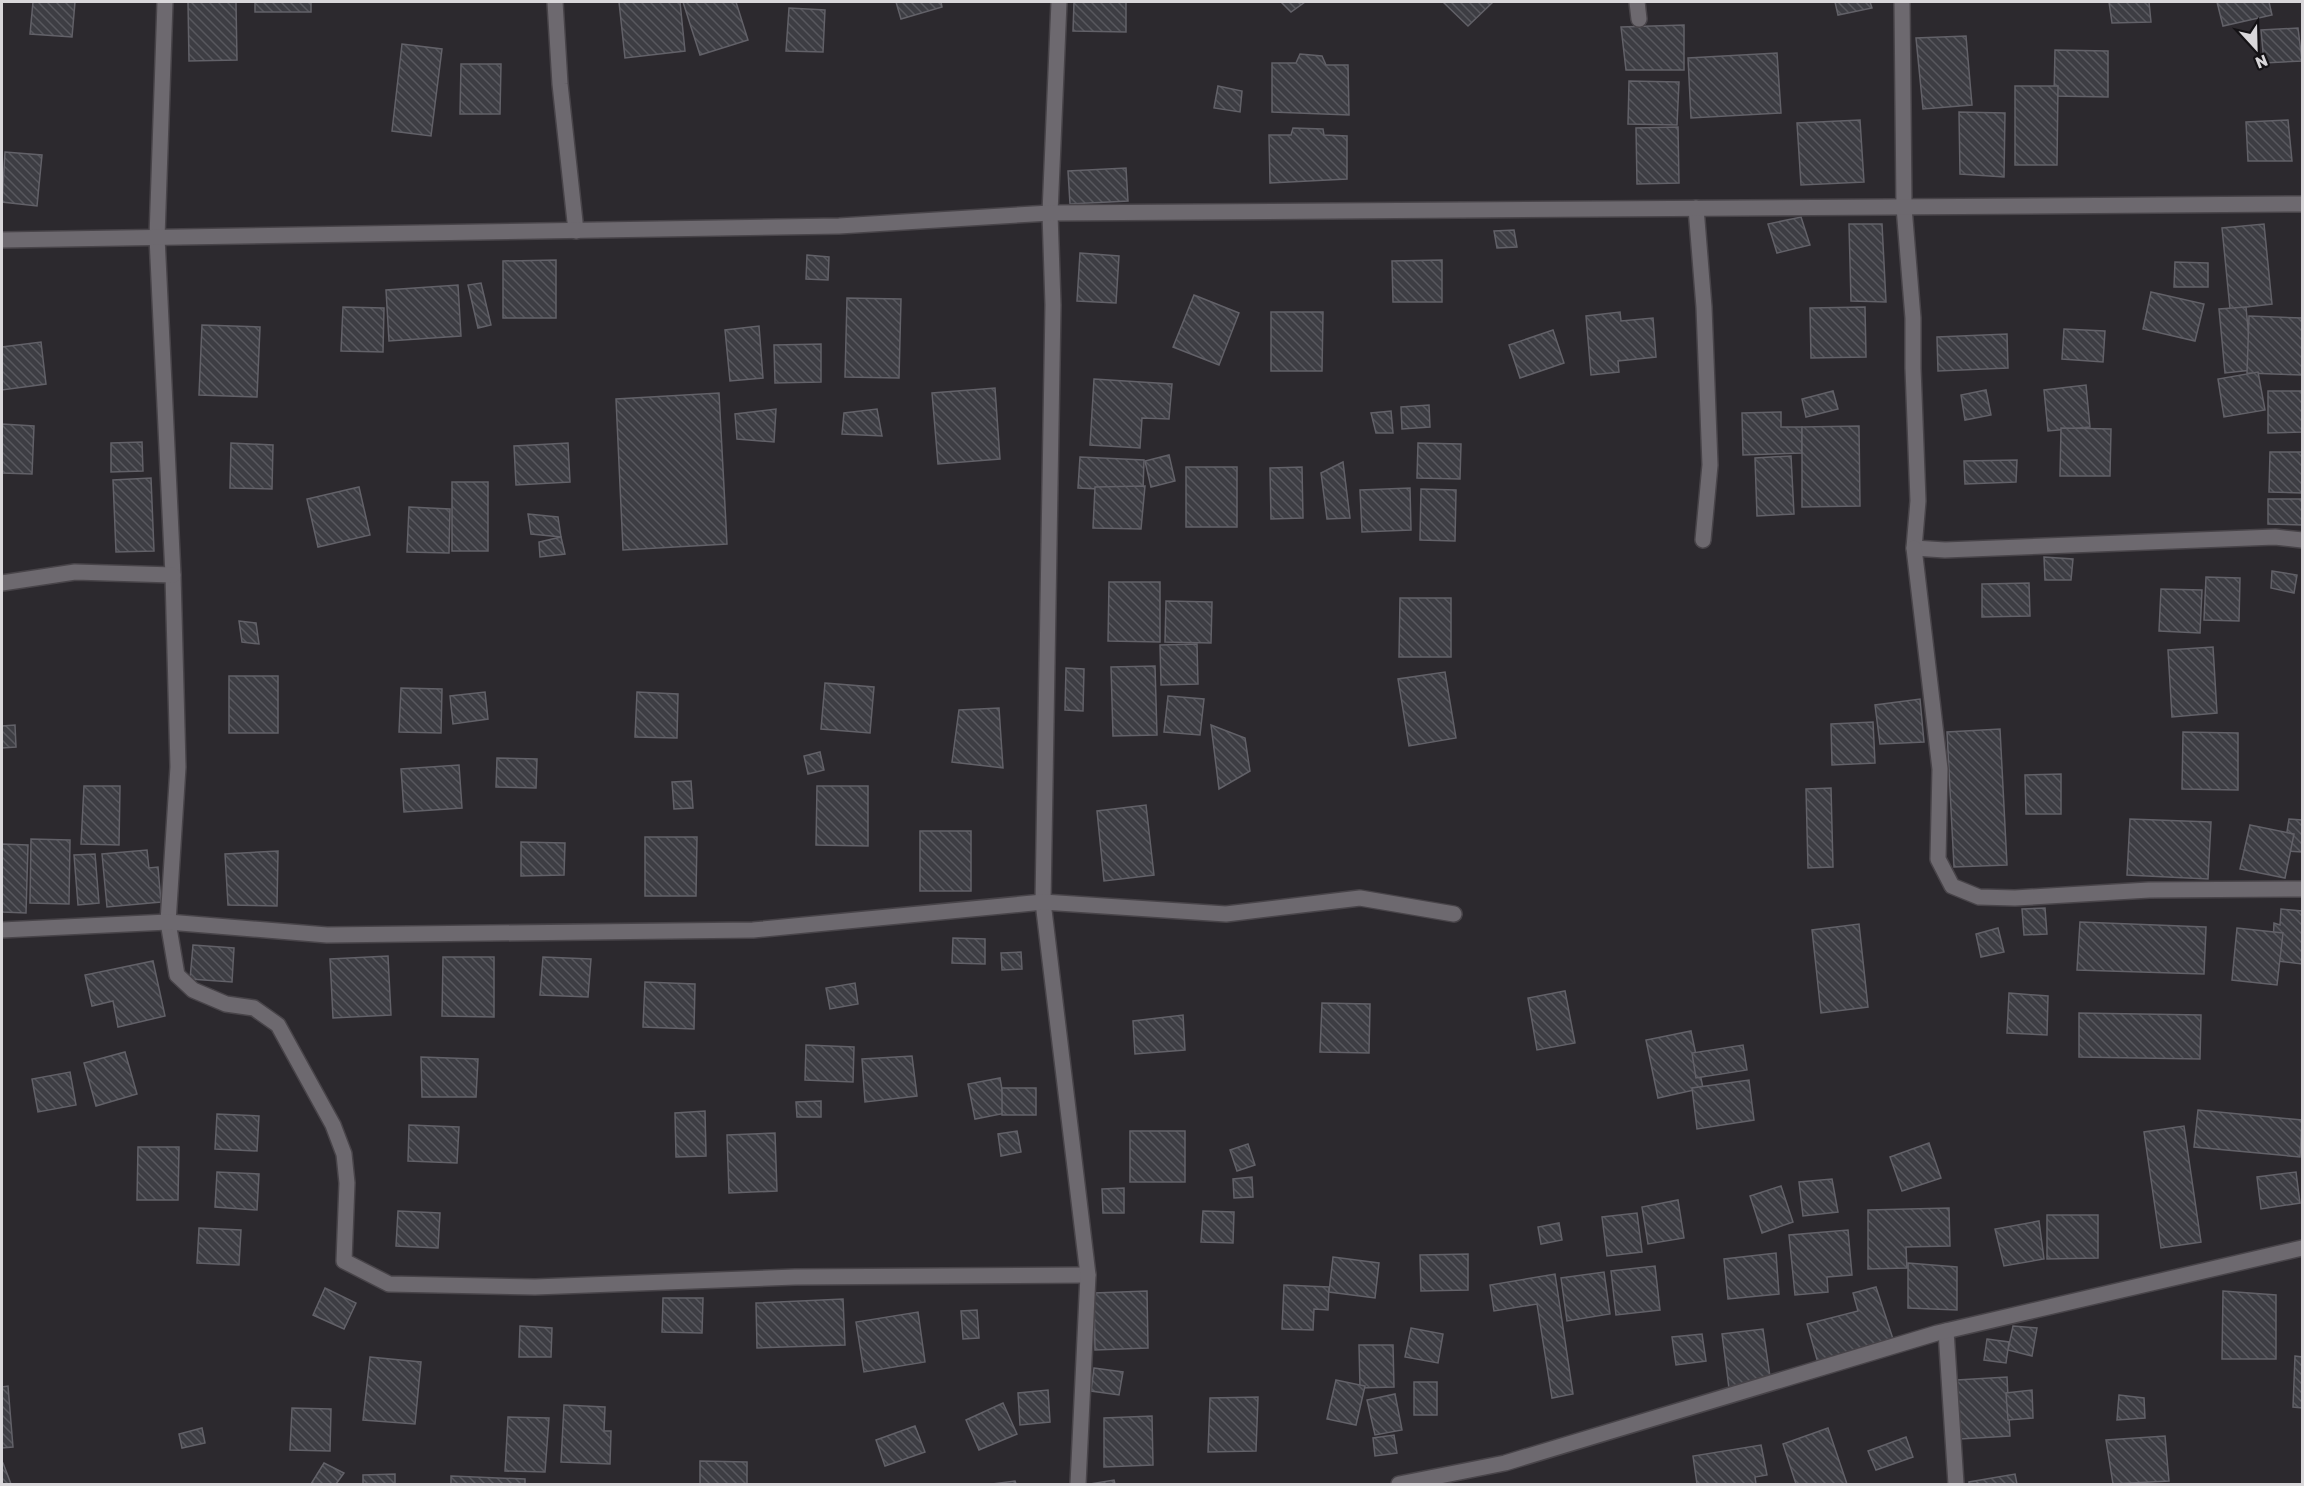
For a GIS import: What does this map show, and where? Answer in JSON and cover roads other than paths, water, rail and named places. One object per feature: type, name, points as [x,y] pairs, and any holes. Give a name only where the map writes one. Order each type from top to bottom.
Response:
[{"type":"street","points":[[165,2],[157,237],[173,575],[178,767],[168,922],[177,975],[193,990],[226,1004],[254,1008],[278,1025],[333,1125],[345,1154],[347,1183],[344,1261],[389,1284],[535,1287],[795,1277],[1088,1275]]},
{"type":"street","points":[[555,2],[560,84],[576,231]]},
{"type":"street","points":[[1059,2],[1050,213],[1053,305],[1042,902],[1088,1275],[1078,1485]]},
{"type":"street","points":[[1637,2],[1639,19]]},
{"type":"street","points":[[1902,2],[1904,207],[1913,318],[1912,368],[1917,501],[1914,548],[1940,769],[1938,859],[1952,886],[1979,897],[2015,898],[2149,890],[2302,889]]},
{"type":"street","points":[[2,240],[839,226],[1050,213],[2302,204]]},
{"type":"street","points":[[1696,208],[1704,307],[1710,465],[1703,540]]},
{"type":"street","points":[[1914,548],[1945,550],[2275,537],[2302,540]]},
{"type":"street","points":[[2,583],[75,572],[173,575]]},
{"type":"street","points":[[2,930],[168,922],[327,935],[741,930],[1042,902],[1226,914],[1360,898],[1454,914]]},
{"type":"street","points":[[1400,1485],[1505,1463],[1946,1331],[2302,1248]]},
{"type":"street","points":[[1946,1331],[1956,1485]]}]
